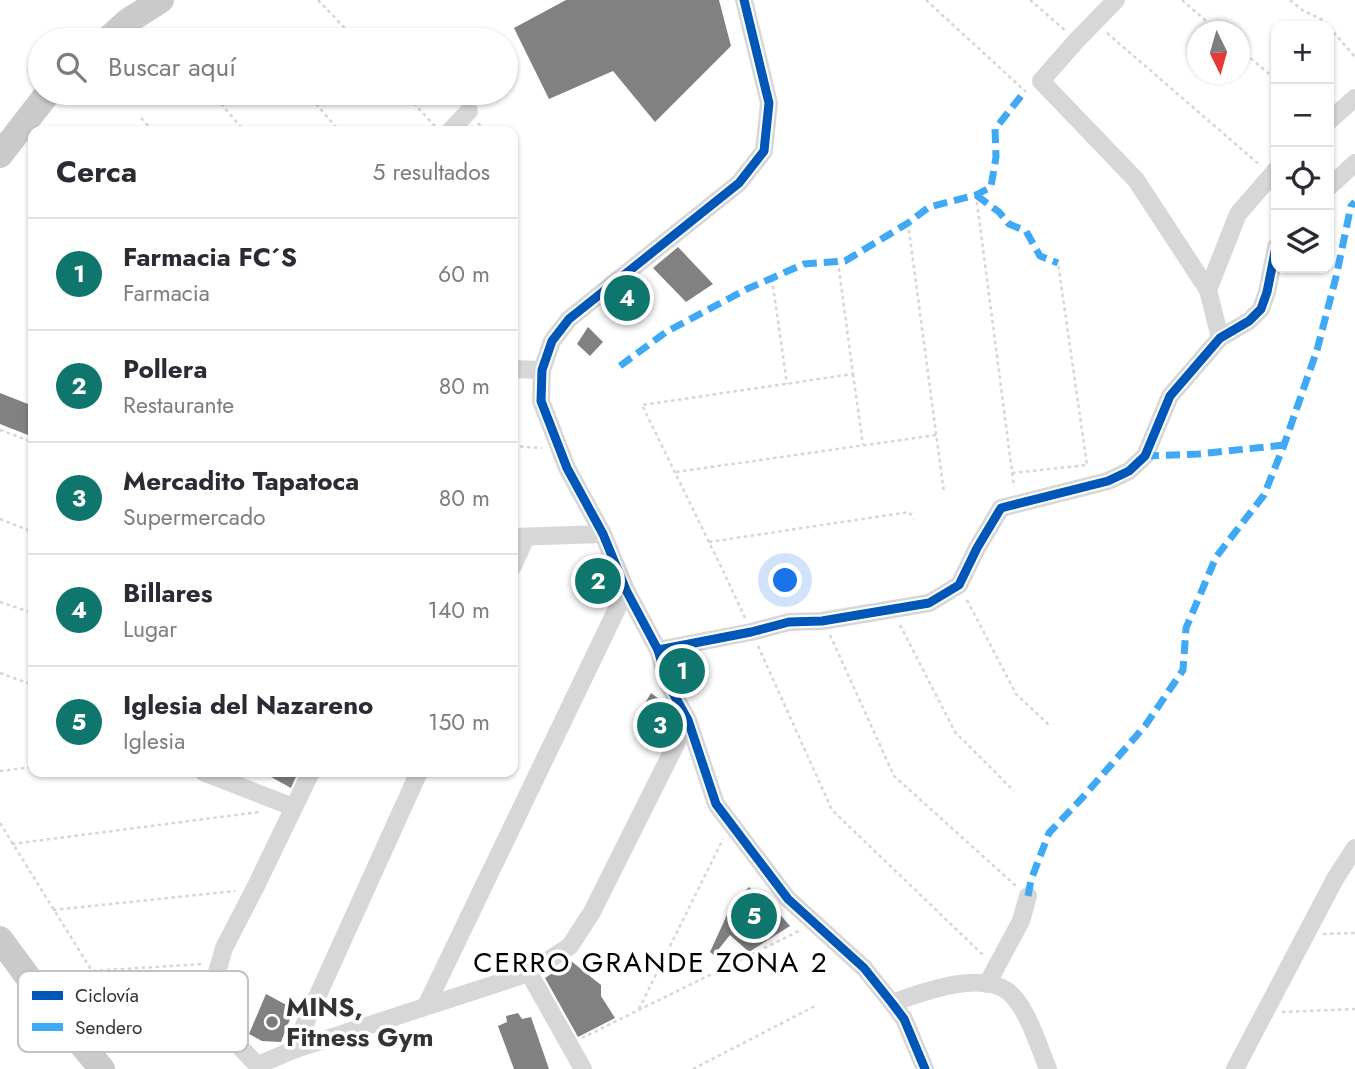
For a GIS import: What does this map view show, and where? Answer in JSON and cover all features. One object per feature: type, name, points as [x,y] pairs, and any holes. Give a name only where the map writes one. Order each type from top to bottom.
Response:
[{"type":"main road","points":[[120,28],[161,0]]},
{"type":"main road","points":[[0,155],[39,105]]},
{"type":"main road","points":[[0,939],[24,971]]},
{"type":"main road","points":[[88,1052],[102,1069]]},
{"type":"street","points":[[744,0],[769,103],[764,152],[739,183],[569,319],[552,341],[542,370],[541,401],[567,468],[603,534],[626,590],[658,650],[668,684],[688,720],[716,804],[788,899],[864,968],[892,1003],[904,1019],[925,1069]]},
{"type":"street","points":[[1116,0],[1041,82],[1136,180],[1208,290],[1220,338]]},
{"type":"street","points":[[1334,117],[1355,98]]},
{"type":"street","points":[[455,126],[469,111]]},
{"type":"street","points":[[1334,182],[1355,163]]},
{"type":"street","points":[[1208,290],[1238,214],[1271,176]]},
{"type":"street","points":[[658,650],[789,622],[822,621],[929,603],[959,585],[1001,508],[1108,481],[1129,471],[1145,456],[1170,396],[1220,338],[1249,321],[1261,309],[1271,272]]},
{"type":"street","points":[[518,369],[542,370]]},
{"type":"street","points":[[519,537],[603,534]]},
{"type":"street","points":[[426,1006],[626,590]]},
{"type":"street","points":[[245,1052],[259,1067],[293,1050],[529,973],[570,946],[592,912],[688,720]]},
{"type":"street","points":[[216,777],[293,807]]},
{"type":"street","points":[[217,971],[224,948],[256,888],[308,777]]},
{"type":"street","points":[[293,1050],[417,777]]},
{"type":"street","points":[[1235,1069],[1335,879],[1355,848]]},
{"type":"street","points":[[987,984],[1021,921],[1028,896]]},
{"type":"street","points":[[529,973],[583,1069]]},
{"type":"street","points":[[892,1003],[951,985],[987,984],[1001,987],[1011,994],[1020,1006],[1048,1069]]},
{"type":"path","points":[[318,0],[345,28]]},
{"type":"path","points":[[926,0],[1024,91],[1041,82]]},
{"type":"path","points":[[1030,0],[1076,41]]},
{"type":"path","points":[[1182,0],[1206,21]]},
{"type":"path","points":[[1290,0],[1302,10],[1324,21]]},
{"type":"path","points":[[1094,22],[1271,170]]},
{"type":"path","points":[[1334,34],[1355,57]]},
{"type":"path","points":[[1250,58],[1271,76]]},
{"type":"path","points":[[222,105],[240,126]]},
{"type":"path","points":[[317,105],[335,126]]},
{"type":"path","points":[[415,105],[434,126]]},
{"type":"path","points":[[141,118],[148,126]]},
{"type":"path","points":[[976,195],[1017,506]]},
{"type":"path","points":[[908,223],[944,493]]},
{"type":"path","points":[[838,261],[863,445]]},
{"type":"path","points":[[1012,473],[1087,465],[1058,263]]},
{"type":"path","points":[[772,279],[787,384]]},
{"type":"path","points":[[852,374],[642,405],[709,542],[832,810],[995,967]]},
{"type":"path","points":[[0,430],[28,440]]},
{"type":"path","points":[[675,472],[936,435]]},
{"type":"path","points":[[518,446],[559,449]]},
{"type":"path","points":[[709,542],[909,512],[915,519]]},
{"type":"path","points":[[0,519],[28,530]]},
{"type":"path","points":[[959,585],[1016,694],[1050,726]]},
{"type":"path","points":[[0,603],[28,611]]},
{"type":"path","points":[[892,609],[955,732],[1014,791]]},
{"type":"path","points":[[822,621],[894,776],[1028,896]]},
{"type":"path","points":[[0,673],[28,683]]},
{"type":"path","points":[[0,771],[28,768]]},
{"type":"path","points":[[12,844],[293,807]]},
{"type":"path","points":[[0,823],[92,971],[219,963]]},
{"type":"path","points":[[638,1011],[731,824]]},
{"type":"path","points":[[53,910],[256,888]]},
{"type":"path","points":[[570,1044],[815,924]]},
{"type":"path","points":[[1306,935],[1355,933]]},
{"type":"path","points":[[693,1069],[817,1005]]},
{"type":"path","points":[[1264,1013],[1355,1009]]},
{"type":"building","points":[[566,0],[719,0],[731,46],[655,122],[613,71],[549,99],[518,36],[518,28],[514,28]]},
{"type":"building","points":[[678,247],[713,284],[686,302],[653,268]]},
{"type":"building","points":[[630,285],[640,297],[623,311],[613,299]]},
{"type":"building","points":[[588,327],[603,342],[590,356],[577,344]]},
{"type":"building","points":[[0,393],[28,404],[28,435],[0,424]]},
{"type":"building","points":[[591,574],[611,583],[614,590],[611,596],[600,600],[585,588]]},
{"type":"building","points":[[682,657],[693,678],[681,684],[673,660]]},
{"type":"building","points":[[651,693],[667,705],[675,721],[644,705]]},
{"type":"building","points":[[271,777],[296,777],[291,788]]},
{"type":"building","points":[[749,887],[767,905],[770,903],[790,926],[749,952],[730,935],[714,955],[710,952],[731,906]]},
{"type":"building","points":[[571,961],[601,985],[601,996],[615,1018],[578,1037],[545,978]]},
{"type":"building","name":"MINS, Fitness Gym","points":[[266,994],[294,1009],[281,1042],[262,1041],[249,1034]]},
{"type":"building","points":[[518,1013],[522,1019],[531,1017],[549,1069],[514,1069],[498,1026],[507,1022],[506,1016]]},
{"type":"marked path","points":[[620,366],[666,332],[747,289],[804,264],[845,261],[908,223],[929,207],[976,195],[991,187],[996,157],[995,129],[1025,91]]},
{"type":"marked path","points":[[976,195],[999,212],[1009,224],[1026,231],[1040,256],[1058,263]]},
{"type":"marked path","points":[[1028,896],[1031,880],[1049,833],[1145,726],[1183,670],[1186,628],[1216,557],[1264,495],[1284,445],[1317,350],[1351,206],[1355,202]]},
{"type":"marked path","points":[[1145,456],[1199,454],[1284,445]]},
{"type":"cycle path","points":[[744,0],[769,103],[764,151],[739,183],[569,319],[552,341],[542,370],[541,401],[567,468],[603,534],[626,590],[658,650],[668,684],[688,720],[716,804],[788,899],[864,968],[892,1003],[904,1019],[925,1069]]},
{"type":"cycle path","points":[[658,650],[789,622],[822,621],[929,603],[959,585],[1001,508],[1108,481],[1129,471],[1145,456],[1170,396],[1220,338],[1249,321],[1261,309],[1271,272]]},
{"type":"place","name":"Billares","points":[[627,298]]},
{"type":"place","name":"Pollera","points":[[598,581]]},
{"type":"place","name":"Farmacia FC´S","points":[[682,671]]},
{"type":"place","name":"Mercadito Tapatoca","points":[[660,725]]},
{"type":"place","name":"Iglesia del Nazareno","points":[[754,916]]},
{"type":"place","name":"MINS, Fitness Gym","points":[[272,1022]]},
{"type":"district","name":"CERRO GRANDE ZONA 2","points":[[651,962]]}]
